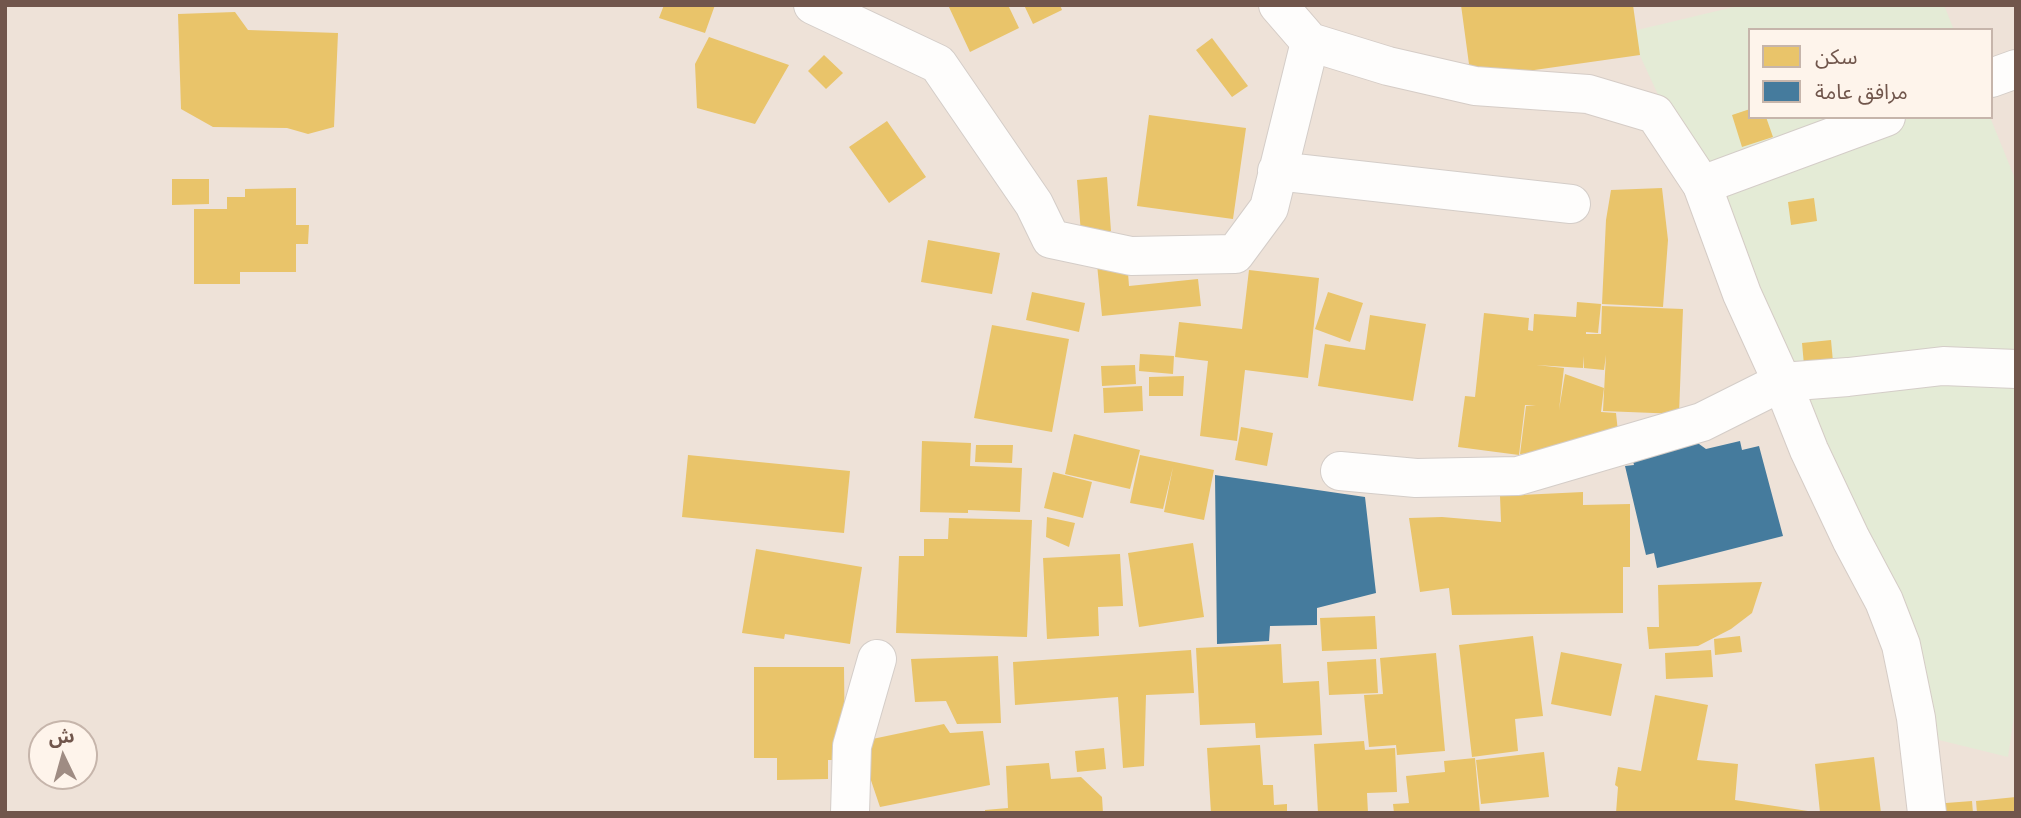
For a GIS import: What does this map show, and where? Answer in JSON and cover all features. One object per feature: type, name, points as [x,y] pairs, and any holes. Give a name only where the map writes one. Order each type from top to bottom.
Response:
[{"type":"street","points":[[813,5],[938,64],[1034,204],[1051,239],[1131,256],[1235,254],[1269,208],[1310,42]]},
{"type":"street","points":[[1278,5],[1310,42],[1388,66],[1475,86],[1588,94],[1655,114],[1702,185],[1742,294],[1809,450],[1884,601],[1901,645],[1916,718],[1927,813]]},
{"type":"street","points":[[1993,77],[2016,69]]},
{"type":"street","points":[[1702,185],[1881,119]]},
{"type":"street","points":[[1277,171],[1571,204]]},
{"type":"street","points":[[1340,471],[1416,478],[1518,476],[1702,422],[1782,382],[1943,366],[2016,369]]},
{"type":"street","points":[[850,813],[852,746],[877,659]]},
{"type":"shaded area","points":[[5,5],[2016,5],[2016,813],[5,813]]},
{"type":"green space","points":[[1742,5],[1944,5],[1953,28],[1748,28],[1748,119],[1991,119],[2016,181],[2016,703],[2008,757],[1939,740],[1887,589],[1629,32]]},
{"type":"building: سكن","points":[[664,5],[715,5],[705,33],[659,18]]},
{"type":"building: سكن","points":[[948,5],[1008,5],[1019,28],[970,52]]},
{"type":"building: سكن","points":[[1024,5],[1060,5],[1062,10],[1033,24]]},
{"type":"building: سكن","points":[[1461,5],[1633,5],[1640,55],[1471,79]]},
{"type":"building: سكن","points":[[235,12],[248,30],[338,33],[334,127],[308,134],[287,128],[213,127],[181,109],[178,14]]},
{"type":"building: سكن","points":[[709,37],[789,65],[755,124],[697,108],[695,64]]},
{"type":"building: سكن","points":[[1212,38],[1248,86],[1232,97],[1196,50]]},
{"type":"building: سكن","points":[[824,55],[843,73],[826,89],[808,71]]},
{"type":"building: سكن","points":[[1748,110],[1748,119],[1767,119],[1773,137],[1742,147],[1732,115]]},
{"type":"building: سكن","points":[[1149,115],[1246,128],[1233,219],[1137,206]]},
{"type":"building: سكن","points":[[887,121],[926,177],[889,203],[849,147]]},
{"type":"building: سكن","points":[[1107,177],[1111,231],[1081,234],[1077,180]]},
{"type":"building: سكن","points":[[172,179],[209,179],[209,204],[172,205]]},
{"type":"building: سكن","points":[[296,188],[296,225],[309,225],[308,244],[296,244],[296,272],[240,272],[240,284],[194,284],[194,209],[227,209],[227,197],[245,197],[245,189]]},
{"type":"building: سكن","points":[[1662,188],[1668,240],[1663,307],[1602,304],[1606,220],[1611,190]]},
{"type":"building: سكن","points":[[1814,198],[1817,221],[1791,225],[1788,202]]},
{"type":"building: سكن","points":[[928,240],[1000,253],[992,294],[921,282]]},
{"type":"building: سكن","points":[[1127,260],[1129,286],[1198,279],[1201,306],[1102,316],[1097,264]]},
{"type":"building: سكن","points":[[1249,270],[1319,278],[1308,378],[1245,370],[1237,441],[1200,436],[1208,361],[1175,357],[1179,322],[1242,329]]},
{"type":"building: سكن","points":[[1032,292],[1085,303],[1079,332],[1026,320]]},
{"type":"building: سكن","points":[[1328,292],[1363,303],[1350,342],[1315,329]]},
{"type":"building: سكن","points":[[1577,302],[1601,304],[1598,333],[1586,334],[1601,334],[1602,306],[1683,309],[1679,414],[1603,411],[1606,355],[1604,370],[1584,368],[1584,356],[1583,368],[1536,365],[1564,368],[1559,410],[1565,374],[1604,388],[1601,412],[1616,413],[1618,432],[1573,450],[1520,454],[1526,406],[1536,406],[1525,405],[1519,455],[1458,447],[1465,396],[1475,397],[1484,313],[1529,318],[1528,330],[1533,331],[1534,314],[1576,317]]},
{"type":"building: سكن","points":[[1370,315],[1426,324],[1413,401],[1318,386],[1325,344],[1365,350]]},
{"type":"building: سكن","points":[[992,325],[1069,339],[1052,432],[974,418]]},
{"type":"building: سكن","points":[[1831,340],[1834,373],[1805,376],[1802,343]]},
{"type":"building: سكن","points":[[1140,354],[1174,356],[1173,374],[1139,371]]},
{"type":"building: سكن","points":[[1135,365],[1136,384],[1102,386],[1101,366]]},
{"type":"building: سكن","points":[[1184,376],[1183,396],[1149,396],[1149,377]]},
{"type":"building: سكن","points":[[1142,386],[1143,411],[1104,413],[1103,388]]},
{"type":"building: سكن","points":[[1241,427],[1273,433],[1267,466],[1235,460]]},
{"type":"building: سكن","points":[[1074,434],[1140,450],[1130,489],[1065,474]]},
{"type":"building: سكن","points":[[922,441],[971,443],[970,466],[1022,468],[1020,512],[920,512]]},
{"type":"building: سكن","points":[[976,445],[1013,445],[1012,463],[975,462]]},
{"type":"building: سكن","points":[[688,455],[850,471],[844,533],[682,517]]},
{"type":"building: سكن","points":[[1140,455],[1214,470],[1204,520],[1164,512],[1173,467],[1163,509],[1130,503]]},
{"type":"building: سكن","points":[[1053,472],[1092,482],[1083,518],[1044,508]]},
{"type":"building: سكن","points":[[1583,492],[1583,505],[1630,504],[1630,567],[1623,567],[1623,613],[1452,615],[1449,588],[1420,592],[1409,518],[1442,517],[1501,522],[1500,496]]},
{"type":"building: سكن","points":[[1047,517],[1075,523],[1069,547],[1046,537]]},
{"type":"building: سكن","points":[[949,518],[1032,520],[1027,637],[896,633],[899,556],[924,556],[924,539],[948,539]]},
{"type":"building: سكن","points":[[1193,543],[1204,617],[1139,627],[1128,553]]},
{"type":"building: سكن","points":[[756,549],[862,567],[850,644],[785,634],[784,639],[742,633]]},
{"type":"building: سكن","points":[[1120,554],[1123,606],[1098,607],[1099,636],[1047,639],[1043,558]]},
{"type":"building: سكن","points":[[1762,582],[1752,613],[1731,629],[1698,646],[1649,649],[1647,627],[1659,627],[1658,585]]},
{"type":"building: سكن","points":[[1375,616],[1377,649],[1322,651],[1320,618]]},
{"type":"building: سكن","points":[[1533,636],[1543,716],[1515,719],[1518,751],[1472,757],[1459,645]]},
{"type":"building: سكن","points":[[1740,636],[1742,652],[1715,655],[1714,639]]},
{"type":"building: سكن","points":[[1281,644],[1283,683],[1319,681],[1322,735],[1256,738],[1255,723],[1200,725],[1196,648]]},
{"type":"building: سكن","points":[[1191,650],[1194,693],[1146,695],[1144,766],[1123,768],[1118,697],[1015,705],[1013,662]]},
{"type":"building: سكن","points":[[1711,650],[1713,677],[1666,679],[1665,653]]},
{"type":"building: سكن","points":[[1561,652],[1622,664],[1611,716],[1551,704]]},
{"type":"building: سكن","points":[[1436,653],[1445,751],[1397,755],[1396,745],[1369,747],[1364,695],[1383,694],[1380,658]]},
{"type":"building: سكن","points":[[998,656],[1001,723],[957,724],[946,701],[915,702],[911,659]]},
{"type":"building: سكن","points":[[1376,659],[1378,693],[1329,695],[1327,662]]},
{"type":"building: سكن","points":[[754,667],[844,667],[845,760],[828,760],[828,779],[777,780],[777,758],[754,758]]},
{"type":"building: سكن","points":[[1655,695],[1708,705],[1697,760],[1738,764],[1735,800],[1808,813],[1616,813],[1618,787],[1615,785],[1618,767],[1641,771]]},
{"type":"building: سكن","points":[[944,724],[950,733],[983,731],[990,785],[880,807],[858,742]]},
{"type":"building: سكن","points":[[1364,741],[1365,750],[1395,748],[1397,792],[1367,793],[1368,813],[1318,813],[1314,744]]},
{"type":"building: سكن","points":[[1260,745],[1263,785],[1273,785],[1274,805],[1287,804],[1287,813],[1211,813],[1207,748]]},
{"type":"building: سكن","points":[[1104,748],[1106,769],[1077,772],[1075,751]]},
{"type":"building: سكن","points":[[1544,752],[1549,797],[1481,804],[1476,760]]},
{"type":"building: سكن","points":[[1874,757],[1881,813],[1820,813],[1815,764]]},
{"type":"building: سكن","points":[[1475,758],[1480,813],[1394,813],[1393,804],[1409,803],[1406,776],[1445,772],[1444,761]]},
{"type":"building: سكن","points":[[1049,763],[1051,779],[1081,777],[1102,797],[1103,813],[985,813],[985,810],[1008,808],[1006,766]]},
{"type":"building: سكن","points":[[2016,797],[2016,813],[1977,813],[1976,801]]},
{"type":"building: سكن","points":[[1972,801],[1973,813],[1934,813],[1933,804]]},
{"type":"building: مرافق عامة","points":[[1688,436],[1706,449],[1740,441],[1742,450],[1759,446],[1783,536],[1657,568],[1654,553],[1646,555],[1625,466],[1634,465],[1630,450]]},
{"type":"building: مرافق عامة","points":[[1215,475],[1365,497],[1376,593],[1317,608],[1317,625],[1270,626],[1269,641],[1217,644]]}]
